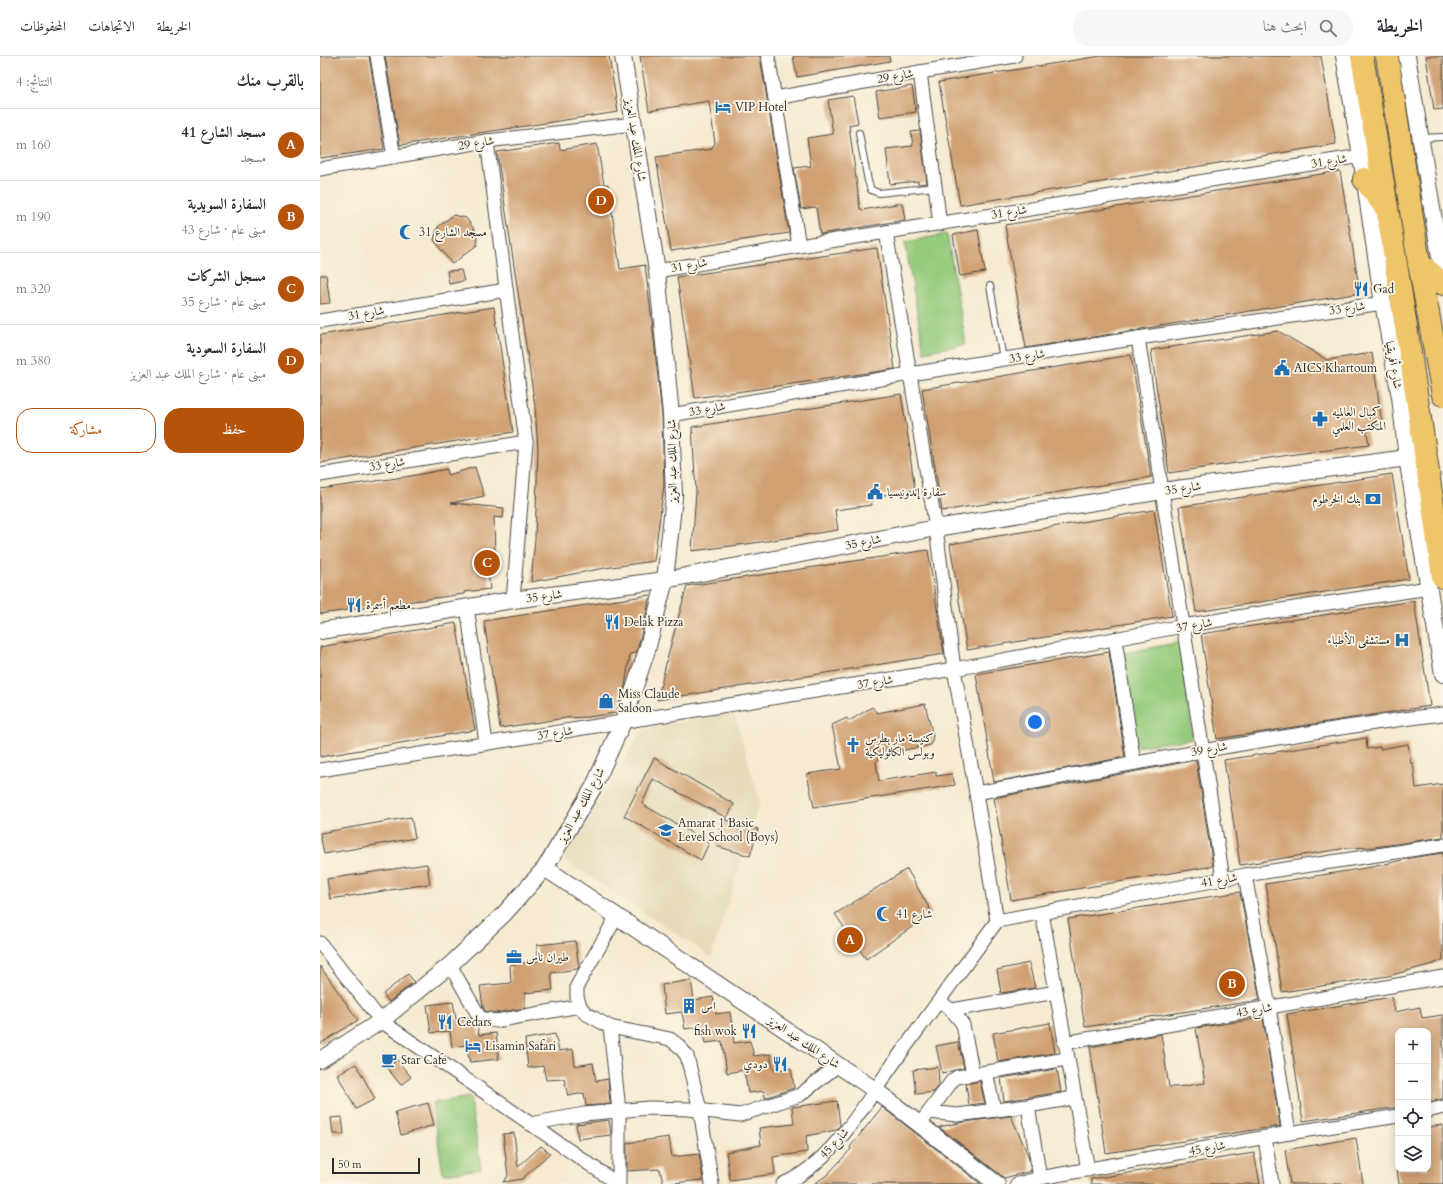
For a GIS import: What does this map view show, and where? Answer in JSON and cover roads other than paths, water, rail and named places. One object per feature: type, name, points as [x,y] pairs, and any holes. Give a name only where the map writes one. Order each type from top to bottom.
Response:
[{"type":"highway","name":"شارع أفريقيا","points":[[1362,56],[1388,210],[1426,456],[1436,583]]},
{"type":"highway","points":[[1387,56],[1419,263],[1443,395]]},
{"type":"highway","points":[[1364,179],[1388,210]]},
{"type":"highway","points":[[1419,263],[1443,284]]},
{"type":"street","points":[[377,56],[394,157]]},
{"type":"street","name":"شارع الملك عبد العزيز","points":[[320,1060],[381,1021],[450,965],[504,914],[545,868],[594,788],[623,722],[647,650],[665,580],[674,497],[672,415],[657,271],[623,56]]},
{"type":"street","points":[[768,56],[799,246]]},
{"type":"street","name":"شارع 29","points":[[775,98],[1015,56]]},
{"type":"street","name":"شارع أفريقيا","points":[[1344,56],[1383,303],[1400,397],[1407,458],[1436,583],[1443,674]]},
{"type":"street","points":[[1407,56],[1443,275]]},
{"type":"street","points":[[920,72],[940,224]]},
{"type":"street","name":"شارع 29","points":[[320,169],[487,141],[633,124]]},
{"type":"street","points":[[487,141],[526,442],[513,600]]},
{"type":"street","name":"شارع 31","points":[[657,271],[799,246],[1361,156]]},
{"type":"street","points":[[886,232],[936,528],[954,669],[997,921]]},
{"type":"street","name":"شارع 31","points":[[320,321],[506,290]]},
{"type":"street","name":"شارع 33","points":[[672,415],[1003,359],[1383,303]]},
{"type":"street","points":[[1138,338],[1223,879]]},
{"type":"street","name":"شارع 33","points":[[320,475],[526,442]]},
{"type":"street","name":"شارع 35","points":[[320,631],[513,600],[665,580],[936,528],[1162,491],[1407,458]]},
{"type":"street","name":"شارع 37","points":[[320,770],[954,669],[1184,626],[1436,583]]},
{"type":"street","points":[[467,607],[486,743]]},
{"type":"street","points":[[1115,639],[1134,763]]},
{"type":"street","name":"شارع 39","points":[[976,793],[1202,750],[1443,714]]},
{"type":"street","name":"شارع 41","points":[[997,921],[1245,875],[1443,845]]},
{"type":"street","name":"شارع الملك عبد العزيز","points":[[545,868],[874,1090],[924,1118],[997,1184]]},
{"type":"street","points":[[1245,875],[1269,1007],[1289,1133]]},
{"type":"street","points":[[1042,913],[1088,1170]]},
{"type":"street","points":[[617,916],[577,986],[577,996],[580,1006],[585,1013],[610,1027],[670,1039],[679,1046],[687,1056],[700,1110],[712,1184]]},
{"type":"street","name":"شارع 45","points":[[783,1184],[803,1172],[834,1146],[851,1125],[874,1090],[997,921]]},
{"type":"street","points":[[320,943],[381,1021],[619,1184]]},
{"type":"street","points":[[450,965],[480,1018],[496,1021],[580,1006]]},
{"type":"street","name":"شارع 43","points":[[1064,1042],[1443,977]]},
{"type":"street","points":[[952,1010],[1056,992]]},
{"type":"street","points":[[938,1001],[952,1010],[963,1025],[973,1074]]},
{"type":"street","points":[[610,1027],[619,1110],[619,1184]]},
{"type":"street","points":[[924,1118],[954,1079],[973,1074],[1067,1059]]},
{"type":"street","points":[[530,1124],[584,1114],[648,1108],[700,1110],[733,1115],[748,1114],[800,1095],[838,1065]]},
{"type":"street","points":[[986,1072],[994,1109]]},
{"type":"street","points":[[924,1118],[1028,1106],[1074,1098]]},
{"type":"street","points":[[1028,1106],[1040,1178]]},
{"type":"street","points":[[1431,1110],[1443,1107]]},
{"type":"street","name":"شارع 45","points":[[1017,1184],[1040,1178],[1289,1133],[1395,1116]]},
{"type":"street","points":[[1265,1138],[1272,1184]]},
{"type":"lane","points":[[859,133],[871,190],[880,193],[935,187]]},
{"type":"lane","points":[[1420,138],[1443,137]]},
{"type":"lane","points":[[990,286],[1003,359]]},
{"type":"place","name":"VIP Hotel","points":[[723,107]]},
{"type":"place","name":"السفارة السعودية","points":[[601,201]]},
{"type":"place","name":"مسجد الشارع 31","points":[[407,232]]},
{"type":"place","name":"Gad","points":[[1361,289]]},
{"type":"place","name":"AICS Khartoum","points":[[1282,368]]},
{"type":"place","name":"كمبال العالميه المكتب العلمي","points":[[1320,419]]},
{"type":"place","name":"سفارة إندونيسيا","points":[[875,492]]},
{"type":"place","name":"بنك الخرطوم","points":[[1373,499]]},
{"type":"place","name":"مسجل الشركات","points":[[487,563]]},
{"type":"place","name":"مطعم أسمرة","points":[[354,605]]},
{"type":"place","name":"Delak Pizza","points":[[612,622]]},
{"type":"place","name":"مستشفی الأطباء","points":[[1402,640]]},
{"type":"place","name":"Miss Claude Saloon","points":[[606,701]]},
{"type":"place","name":"كنيسة مار بطرس وبولس الكاثوليكية","points":[[853,745]]},
{"type":"place","name":"Amarat 1 Basic Level School (Boys)","points":[[666,830]]},
{"type":"place","name":"شارع 41","points":[[884,914]]},
{"type":"place","name":"مسجد الشارع 41","points":[[850,940]]},
{"type":"place","name":"طيران ناس","points":[[514,957]]},
{"type":"place","name":"السفارة السويدية","points":[[1232,984]]},
{"type":"place","name":"اس","points":[[689,1006]]},
{"type":"place","name":"Cedars","points":[[445,1022]]},
{"type":"place","name":"fish wok","points":[[749,1031]]},
{"type":"place","name":"Lisamin Safari","points":[[473,1046]]},
{"type":"place","name":"Star Cafe","points":[[389,1060]]},
{"type":"place","name":"دودي","points":[[780,1064]]}]
